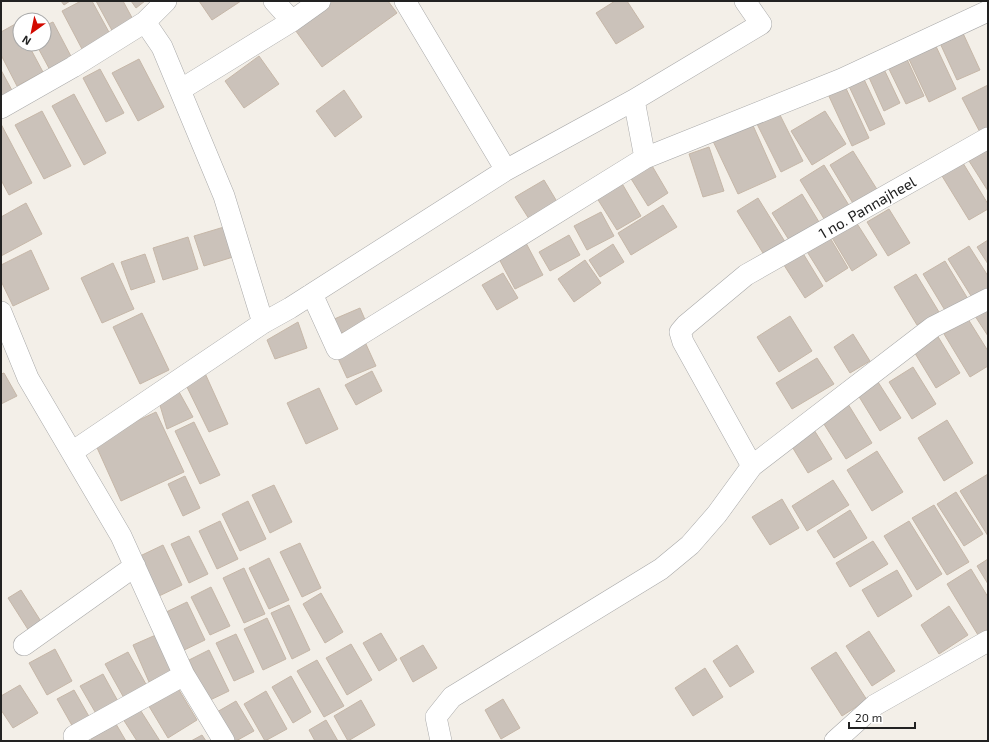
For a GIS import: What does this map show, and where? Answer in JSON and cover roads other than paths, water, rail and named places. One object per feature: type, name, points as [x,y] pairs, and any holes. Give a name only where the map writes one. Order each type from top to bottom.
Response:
[{"type":"street","points":[[1,108],[72,67],[145,22],[166,1]]},
{"type":"street","points":[[274,1],[292,21]]},
{"type":"street","points":[[180,90],[292,21],[320,1]]},
{"type":"street","points":[[404,1],[506,170]]},
{"type":"street","points":[[72,452],[263,323],[312,294],[506,170],[634,100],[761,24],[745,1]]},
{"type":"street","points":[[312,294],[337,349],[645,158],[842,78],[988,11]]},
{"type":"street","points":[[145,22],[162,47],[224,196],[263,323]]},
{"type":"street","points":[[634,100],[645,158]]},
{"type":"street","name":"1 no. Pannajheel","points":[[752,466],[683,342],[680,332],[686,325],[746,276],[988,138]]},
{"type":"street","points":[[441,741],[436,717],[452,697],[661,569],[690,545],[717,514],[752,466],[933,328],[988,299]]},
{"type":"street","points":[[2,318],[28,378],[120,536],[184,675],[224,741]]},
{"type":"street","points":[[24,645],[135,566]]},
{"type":"street","points":[[835,741],[875,705],[988,642]]},
{"type":"street","points":[[74,736],[184,675]]}]
